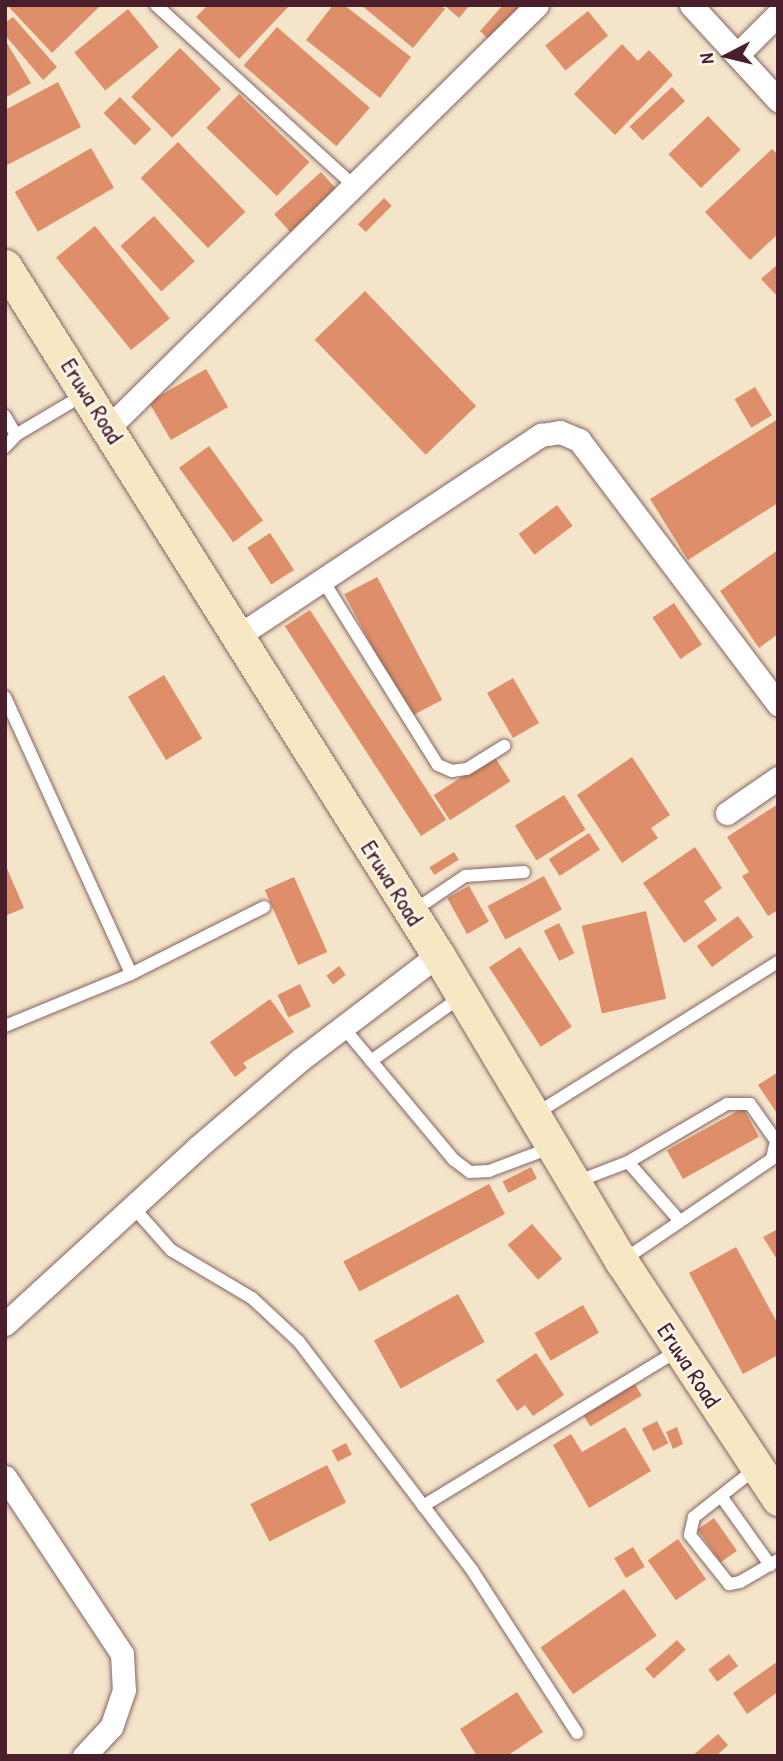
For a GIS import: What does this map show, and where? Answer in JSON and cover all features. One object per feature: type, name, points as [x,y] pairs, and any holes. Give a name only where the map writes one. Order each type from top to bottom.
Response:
[{"type":"main road","name":"Eruwa Road","points":[[5,267],[87,392],[438,955],[622,1262],[755,1469],[778,1499]]},
{"type":"street","points":[[109,427],[537,5]]},
{"type":"street","points":[[691,5],[778,100]]},
{"type":"street","points":[[737,55],[778,14]]},
{"type":"street","points":[[238,636],[541,435],[560,432],[579,440],[778,704]]},
{"type":"street","points":[[727,813],[778,778]]},
{"type":"street","points":[[5,1324],[198,1147],[343,1027],[438,955]]},
{"type":"street","points":[[5,1477],[122,1654],[124,1690],[111,1727],[84,1756]]},
{"type":"lane","points":[[156,5],[355,187]]},
{"type":"lane","points":[[5,447],[16,435],[87,392]]},
{"type":"lane","points":[[5,416],[16,435]]},
{"type":"lane","points":[[322,579],[438,765],[452,771],[467,769],[504,746]]},
{"type":"lane","points":[[5,697],[131,974]]},
{"type":"lane","points":[[410,913],[465,876],[524,872]]},
{"type":"lane","points":[[5,1026],[131,974],[264,907]]},
{"type":"lane","points":[[534,1115],[778,962]]},
{"type":"lane","points":[[371,1061],[462,995]]},
{"type":"lane","points":[[343,1027],[454,1160],[470,1172],[489,1171],[553,1146]]},
{"type":"lane","points":[[576,1182],[628,1162],[727,1104],[750,1104],[776,1141],[772,1159],[679,1220],[622,1262]]},
{"type":"lane","points":[[628,1162],[679,1220]]},
{"type":"lane","points":[[133,1208],[171,1250],[275,1316],[472,1570],[577,1733]]},
{"type":"lane","points":[[423,1506],[680,1349]]},
{"type":"lane","points":[[721,1496],[774,1562],[729,1584],[698,1546],[689,1527],[721,1496],[755,1469]]},
{"type":"building","points":[[7,5],[101,5],[52,53]]},
{"type":"building","points":[[208,5],[290,5],[239,59],[196,17]]},
{"type":"building","points":[[333,5],[344,5],[411,57],[380,98],[306,40]]},
{"type":"building","points":[[361,5],[440,5],[445,9],[413,48]]},
{"type":"building","points":[[444,5],[470,5],[459,18]]},
{"type":"building","points":[[503,5],[523,5],[491,42],[480,31]]},
{"type":"building","points":[[128,9],[159,47],[105,91],[74,52]]},
{"type":"building","points":[[588,11],[608,36],[565,70],[545,46]]},
{"type":"building","points":[[13,17],[57,67],[43,80],[5,35],[5,23]]},
{"type":"building","points":[[277,27],[370,108],[336,146],[244,65]]},
{"type":"building","points":[[5,40],[31,83],[5,98]]},
{"type":"building","points":[[622,44],[638,61],[649,50],[673,75],[615,135],[574,94]]},
{"type":"building","points":[[180,48],[221,89],[172,138],[131,97]]},
{"type":"building","points":[[58,82],[81,127],[5,166],[5,110]]},
{"type":"building","points":[[672,87],[685,101],[643,140],[630,127]]},
{"type":"building","points":[[239,94],[309,162],[277,196],[206,128]]},
{"type":"building","points":[[120,97],[151,129],[135,145],[103,113]]},
{"type":"building","points":[[708,116],[741,150],[701,188],[668,154]]},
{"type":"building","points":[[178,142],[245,212],[208,248],[141,178]]},
{"type":"building","points":[[91,148],[114,188],[38,232],[15,192]]},
{"type":"building","points":[[772,149],[778,155],[778,234],[750,260],[705,212]]},
{"type":"building","points":[[321,172],[339,192],[292,234],[274,214]]},
{"type":"building","points":[[384,198],[392,206],[366,232],[358,224]]},
{"type":"building","points":[[154,216],[195,261],[161,291],[121,246]]},
{"type":"building","points":[[95,226],[170,318],[131,350],[56,257]]},
{"type":"building","points":[[778,264],[778,297],[761,279]]},
{"type":"building","points":[[365,291],[476,406],[426,455],[315,340]]},
{"type":"building","points":[[206,369],[228,407],[171,440],[149,402]]},
{"type":"building","points":[[755,387],[772,415],[751,428],[734,399]]},
{"type":"building","points":[[778,419],[778,503],[688,560],[650,499]]},
{"type":"building","points":[[209,446],[263,520],[233,542],[179,468]]},
{"type":"building","points":[[557,505],[573,526],[534,555],[519,534]]},
{"type":"building","points":[[270,533],[294,570],[271,585],[247,548]]},
{"type":"building","points":[[778,550],[778,634],[759,648],[720,591]]},
{"type":"building","points":[[377,577],[442,700],[410,717],[344,594]]},
{"type":"building","points":[[674,603],[702,644],[680,659],[652,618]]},
{"type":"building","points":[[310,610],[446,820],[421,836],[285,626]]},
{"type":"building","points":[[164,675],[202,738],[166,760],[128,697]]},
{"type":"building","points":[[513,678],[539,723],[513,738],[487,693]]},
{"type":"building","points":[[494,756],[510,781],[450,820],[434,795]]},
{"type":"building","points":[[632,757],[670,815],[651,828],[658,838],[622,863],[577,795]]},
{"type":"building","points":[[564,795],[586,830],[537,861],[515,826]]},
{"type":"building","points":[[778,804],[778,910],[768,916],[742,876],[749,872],[727,837]]},
{"type":"building","points":[[589,833],[600,850],[560,876],[549,859]]},
{"type":"building","points":[[695,847],[722,888],[704,901],[717,920],[684,943],[643,883]]},
{"type":"building","points":[[454,852],[459,860],[434,875],[429,867]]},
{"type":"building","points":[[5,864],[24,908],[5,916]]},
{"type":"building","points":[[544,876],[562,910],[505,940],[487,906]]},
{"type":"building","points":[[294,877],[327,952],[298,965],[265,890]]},
{"type":"building","points":[[469,886],[489,922],[467,934],[447,898]]},
{"type":"building","points":[[646,911],[666,999],[602,1014],[582,926]]},
{"type":"building","points":[[738,916],[753,937],[712,967],[697,946]]},
{"type":"building","points":[[559,923],[574,953],[559,961],[544,931]]},
{"type":"building","points":[[520,947],[572,1027],[541,1047],[489,967]]},
{"type":"building","points":[[339,966],[346,975],[333,985],[326,976]]},
{"type":"building","points":[[300,984],[311,1006],[288,1017],[278,995]]},
{"type":"building","points":[[270,999],[294,1032],[243,1063],[247,1068],[235,1077],[210,1042]]},
{"type":"building","points":[[778,1072],[778,1115],[758,1085]]},
{"type":"building","points":[[743,1108],[759,1137],[683,1179],[667,1150]]},
{"type":"building","points":[[531,1167],[537,1179],[508,1193],[502,1182]]},
{"type":"building","points":[[489,1184],[505,1214],[359,1291],[343,1261]]},
{"type":"building","points":[[532,1224],[562,1259],[538,1280],[508,1245]]},
{"type":"building","points":[[778,1229],[778,1261],[763,1237]]},
{"type":"building","points":[[736,1247],[778,1324],[778,1355],[743,1374],[689,1273]]},
{"type":"building","points":[[458,1294],[485,1342],[401,1389],[374,1341]]},
{"type":"building","points":[[583,1305],[599,1333],[551,1361],[535,1333]]},
{"type":"building","points":[[536,1353],[564,1395],[533,1416],[525,1405],[517,1411],[496,1380]]},
{"type":"building","points":[[633,1381],[642,1396],[590,1426],[582,1412]]},
{"type":"building","points":[[657,1421],[668,1443],[653,1451],[642,1429]]},
{"type":"building","points":[[625,1427],[651,1471],[589,1508],[553,1445],[571,1434],[582,1452]]},
{"type":"building","points":[[677,1427],[683,1444],[673,1449],[666,1432]]},
{"type":"building","points":[[346,1443],[352,1455],[338,1462],[332,1450]]},
{"type":"building","points":[[327,1465],[346,1502],[269,1541],[250,1504]]},
{"type":"building","points":[[714,1518],[737,1551],[721,1562],[698,1529]]},
{"type":"building","points":[[678,1539],[706,1579],[676,1600],[648,1560]]},
{"type":"building","points":[[633,1547],[645,1567],[626,1578],[614,1558]]},
{"type":"building","points":[[624,1589],[657,1636],[573,1694],[540,1648]]},
{"type":"building","points":[[677,1640],[686,1650],[654,1678],[645,1669]]},
{"type":"building","points":[[729,1654],[738,1666],[717,1682],[708,1670]]},
{"type":"building","points":[[778,1661],[778,1692],[747,1714],[733,1693]]},
{"type":"building","points":[[517,1692],[543,1732],[507,1756],[477,1756],[460,1729]]},
{"type":"building","points":[[718,1734],[728,1745],[716,1756],[692,1756]]}]
